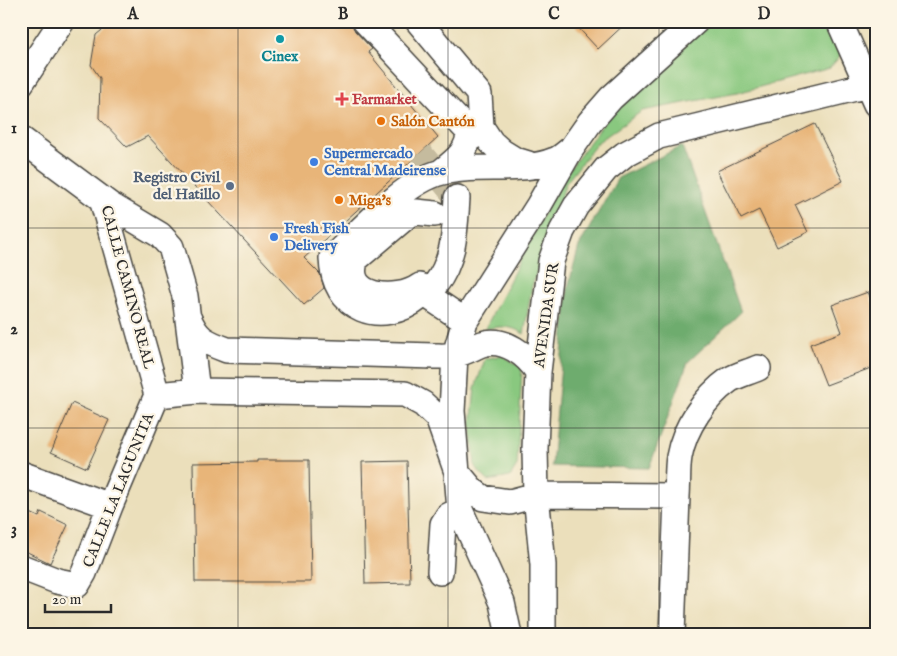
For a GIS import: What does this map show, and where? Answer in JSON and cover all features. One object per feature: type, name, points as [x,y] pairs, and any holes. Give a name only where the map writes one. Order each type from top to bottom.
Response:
[{"type":"street","points":[[21,84],[62,21]]},
{"type":"street","points":[[365,21],[469,132],[469,140],[460,155],[441,172]]},
{"type":"street","points":[[418,21],[479,94],[481,127],[491,142],[515,160],[532,165]]},
{"type":"street","points":[[508,635],[502,603],[460,510],[452,411],[456,355],[465,320],[539,205],[571,149],[611,98],[696,21]]},
{"type":"street","points":[[839,21],[873,88]]},
{"type":"street","name":"AVENIDA SUR","points":[[543,635],[543,565],[536,495],[534,448],[538,372],[551,261],[562,231],[576,206],[606,169],[625,154],[659,136],[873,88]]},
{"type":"street","points":[[455,116],[479,94]]},
{"type":"street","points":[[21,139],[102,199]]},
{"type":"street","points":[[447,205],[443,253],[437,267],[428,279],[417,288],[396,295],[374,293],[358,285],[352,270],[356,260],[407,204],[423,179],[441,172],[458,169],[532,165],[555,160],[571,149]]},
{"type":"street","name":"CALLE CAMINO REAL","points":[[102,199],[160,235],[171,247],[181,280],[188,317],[198,392]]},
{"type":"street","name":"CALLE CAMINO REAL","points":[[102,199],[157,395]]},
{"type":"street","points":[[407,204],[416,212],[447,205],[454,245],[446,267],[434,286],[407,308],[379,314],[364,310],[351,302],[336,286],[332,275],[332,258],[386,206],[407,204]]},
{"type":"street","points":[[425,294],[465,320]]},
{"type":"street","name":"CALLE CAMINO REAL","points":[[188,317],[192,328],[202,341],[227,350],[329,355],[456,355]]},
{"type":"street","points":[[456,355],[484,343],[504,344],[524,355],[538,372]]},
{"type":"street","points":[[672,635],[679,457],[685,435],[696,415],[712,395],[730,379],[758,368]]},
{"type":"street","points":[[157,395],[198,392],[262,404],[405,394],[422,404],[438,418],[457,472],[472,490],[483,498],[496,502],[510,502],[536,495],[677,496]]},
{"type":"street","name":"CALLE LA LAGUNITA","points":[[21,567],[57,581],[77,584],[84,573],[157,395]]},
{"type":"street","points":[[21,474],[110,506]]},
{"type":"street","points":[[440,572],[443,524],[448,516],[460,510]]},
{"type":"green space","points":[[703,21],[832,21],[843,52],[830,68],[737,93],[642,111],[598,142],[566,183],[532,286],[524,334],[505,327],[485,329],[558,185],[628,90]]},
{"type":"green space","points":[[682,146],[741,312],[688,362],[649,468],[552,466],[568,287],[579,246],[618,178]]},
{"type":"green space","points":[[502,355],[522,368],[517,466],[510,477],[488,481],[475,467],[471,426],[475,388],[485,359]]},
{"type":"building","points":[[113,21],[351,21],[355,31],[372,49],[368,52],[438,137],[304,258],[320,274],[324,288],[304,305],[148,136],[127,147],[99,118],[100,78],[91,65],[96,35]]},
{"type":"building","points":[[572,21],[628,21],[598,49]]},
{"type":"building","points":[[815,124],[843,181],[795,205],[808,232],[777,247],[759,210],[741,219],[717,171]]},
{"type":"building","points":[[868,292],[876,311],[876,366],[826,385],[810,344],[842,332],[832,305]]},
{"type":"building","points":[[72,403],[109,420],[87,468],[51,452]]},
{"type":"building","points":[[257,460],[309,460],[311,582],[195,582],[193,463],[257,462]]},
{"type":"building","points":[[407,461],[410,583],[365,584],[362,462]]},
{"type":"building","points":[[28,512],[39,517],[41,512],[68,525],[50,563],[21,549],[21,526]]},
{"type":"tunnel","points":[[420,153],[457,198]]},
{"type":"place","name":"Cinex","points":[[280,39]]},
{"type":"place","name":"Farmarket","points":[[342,99]]},
{"type":"place","name":"Salón Cantón","points":[[381,121]]},
{"type":"place","name":"Supermercado Central Madeirense","points":[[314,162]]},
{"type":"place","name":"Registro Civil del Hatillo","points":[[230,186]]},
{"type":"place","name":"Miga's","points":[[339,200]]},
{"type":"place","name":"Fresh Fish Delivery","points":[[274,237]]}]
